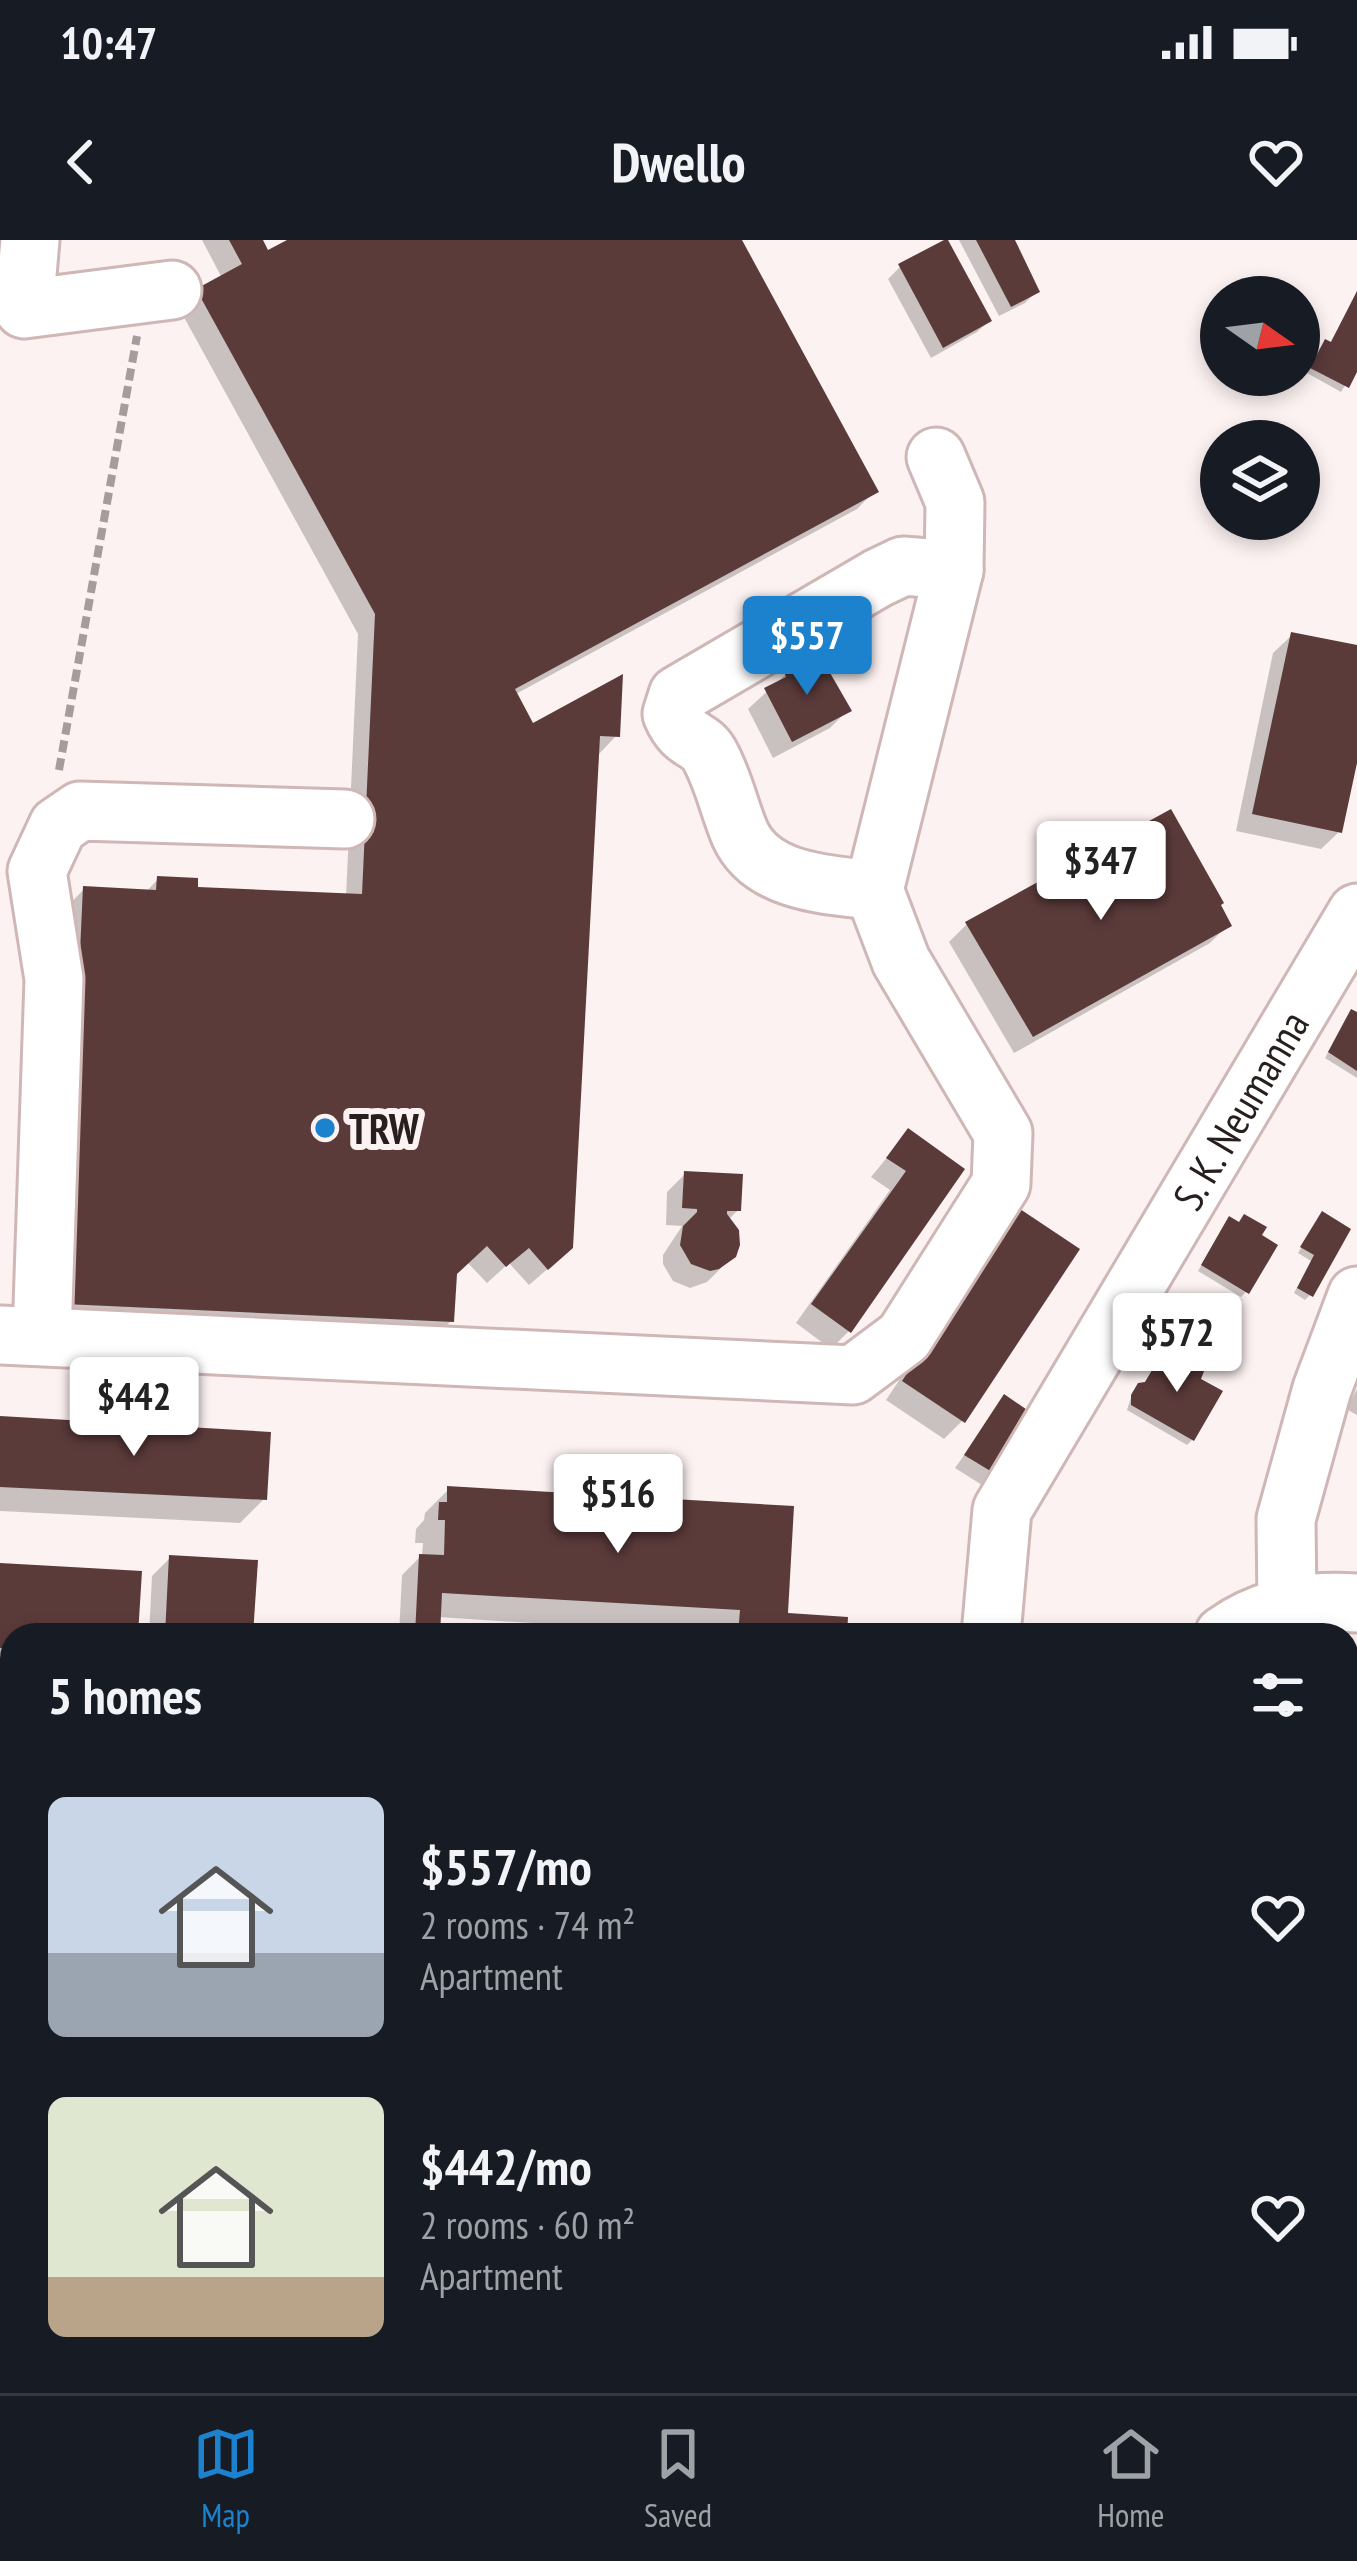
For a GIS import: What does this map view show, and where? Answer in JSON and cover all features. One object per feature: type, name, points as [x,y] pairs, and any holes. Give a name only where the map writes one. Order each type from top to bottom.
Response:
[{"type":"street","points":[[30,240],[25,309],[159,292]]},
{"type":"street","points":[[345,819],[80,811],[58,826],[37,871],[55,980],[21,1335],[853,1375],[904,1337],[1001,1184],[1003,1133],[902,962],[874,890],[954,570],[955,502],[936,457]]},
{"type":"street","points":[[874,890],[812,883],[772,868],[743,841],[707,750],[680,734],[672,714],[678,695],[878,578],[903,566],[954,570]]},
{"type":"street","name":"S. K. Neumanna","points":[[992,1623],[1002,1510],[1357,913]]},
{"type":"street","points":[[1287,1606],[1286,1520],[1322,1389],[1357,1296]]},
{"type":"street","points":[[1240,1623],[1287,1606],[1357,1603]]},
{"type":"path","points":[[58,826],[57,781],[159,292]]},
{"type":"building","points":[[229,240],[263,240],[268,250],[287,240],[742,240],[879,492],[515,689],[533,723],[623,674],[620,737],[600,736],[573,1248],[548,1270],[529,1248],[506,1267],[487,1246],[457,1274],[454,1322],[64,1304],[83,886],[156,890],[157,876],[198,878],[198,887],[362,894],[375,614],[196,289],[242,264]]},
{"type":"building","points":[[944,240],[992,321],[943,348],[898,264]]},
{"type":"building","points":[[976,240],[1015,240],[1040,292],[1011,307]]},
{"type":"building","points":[[1357,291],[1357,372],[1349,388],[1320,373],[1320,349],[1325,339],[1331,342]]},
{"type":"building","points":[[1291,632],[1357,645],[1357,763],[1342,833],[1252,814]]},
{"type":"building","points":[[818,652],[852,711],[792,742],[764,688]]},
{"type":"building","points":[[1171,809],[1232,926],[1033,1037],[965,922]]},
{"type":"building","points":[[1351,1009],[1357,1012],[1357,1071],[1328,1052]]},
{"type":"building","points":[[908,1128],[965,1169],[851,1333],[811,1304],[906,1171],[886,1158]]},
{"type":"building","points":[[684,1171],[743,1174],[741,1211],[727,1211],[739,1230],[740,1245],[736,1257],[719,1269],[691,1264],[680,1245],[683,1226],[697,1212],[682,1208]]},
{"type":"building","points":[[1017,1207],[1080,1249],[965,1423],[902,1381]]},
{"type":"building","points":[[1322,1211],[1351,1229],[1313,1297],[1297,1288],[1314,1255],[1300,1247]]},
{"type":"building","points":[[1244,1214],[1267,1227],[1262,1235],[1278,1245],[1249,1294],[1201,1265],[1229,1216],[1239,1222]]},
{"type":"building","points":[[1176,1352],[1206,1366],[1201,1379],[1223,1391],[1194,1441],[1131,1405],[1138,1383],[1145,1382],[1161,1355],[1169,1360]]},
{"type":"building","points":[[1004,1394],[1036,1416],[997,1475],[964,1455]]},
{"type":"building","points":[[0,1416],[271,1432],[267,1500],[0,1487]]},
{"type":"building","points":[[447,1486],[794,1506],[788,1613],[848,1617],[848,1623],[739,1623],[740,1610],[442,1593],[441,1623],[416,1623],[419,1554],[444,1555],[445,1520],[438,1520],[439,1502],[447,1502]]},
{"type":"building","points":[[169,1555],[258,1560],[254,1623],[166,1623]]},
{"type":"building","points":[[0,1563],[142,1571],[139,1623],[0,1623]]},
{"type":"place","name":"TRW","points":[[325,1128]]}]
